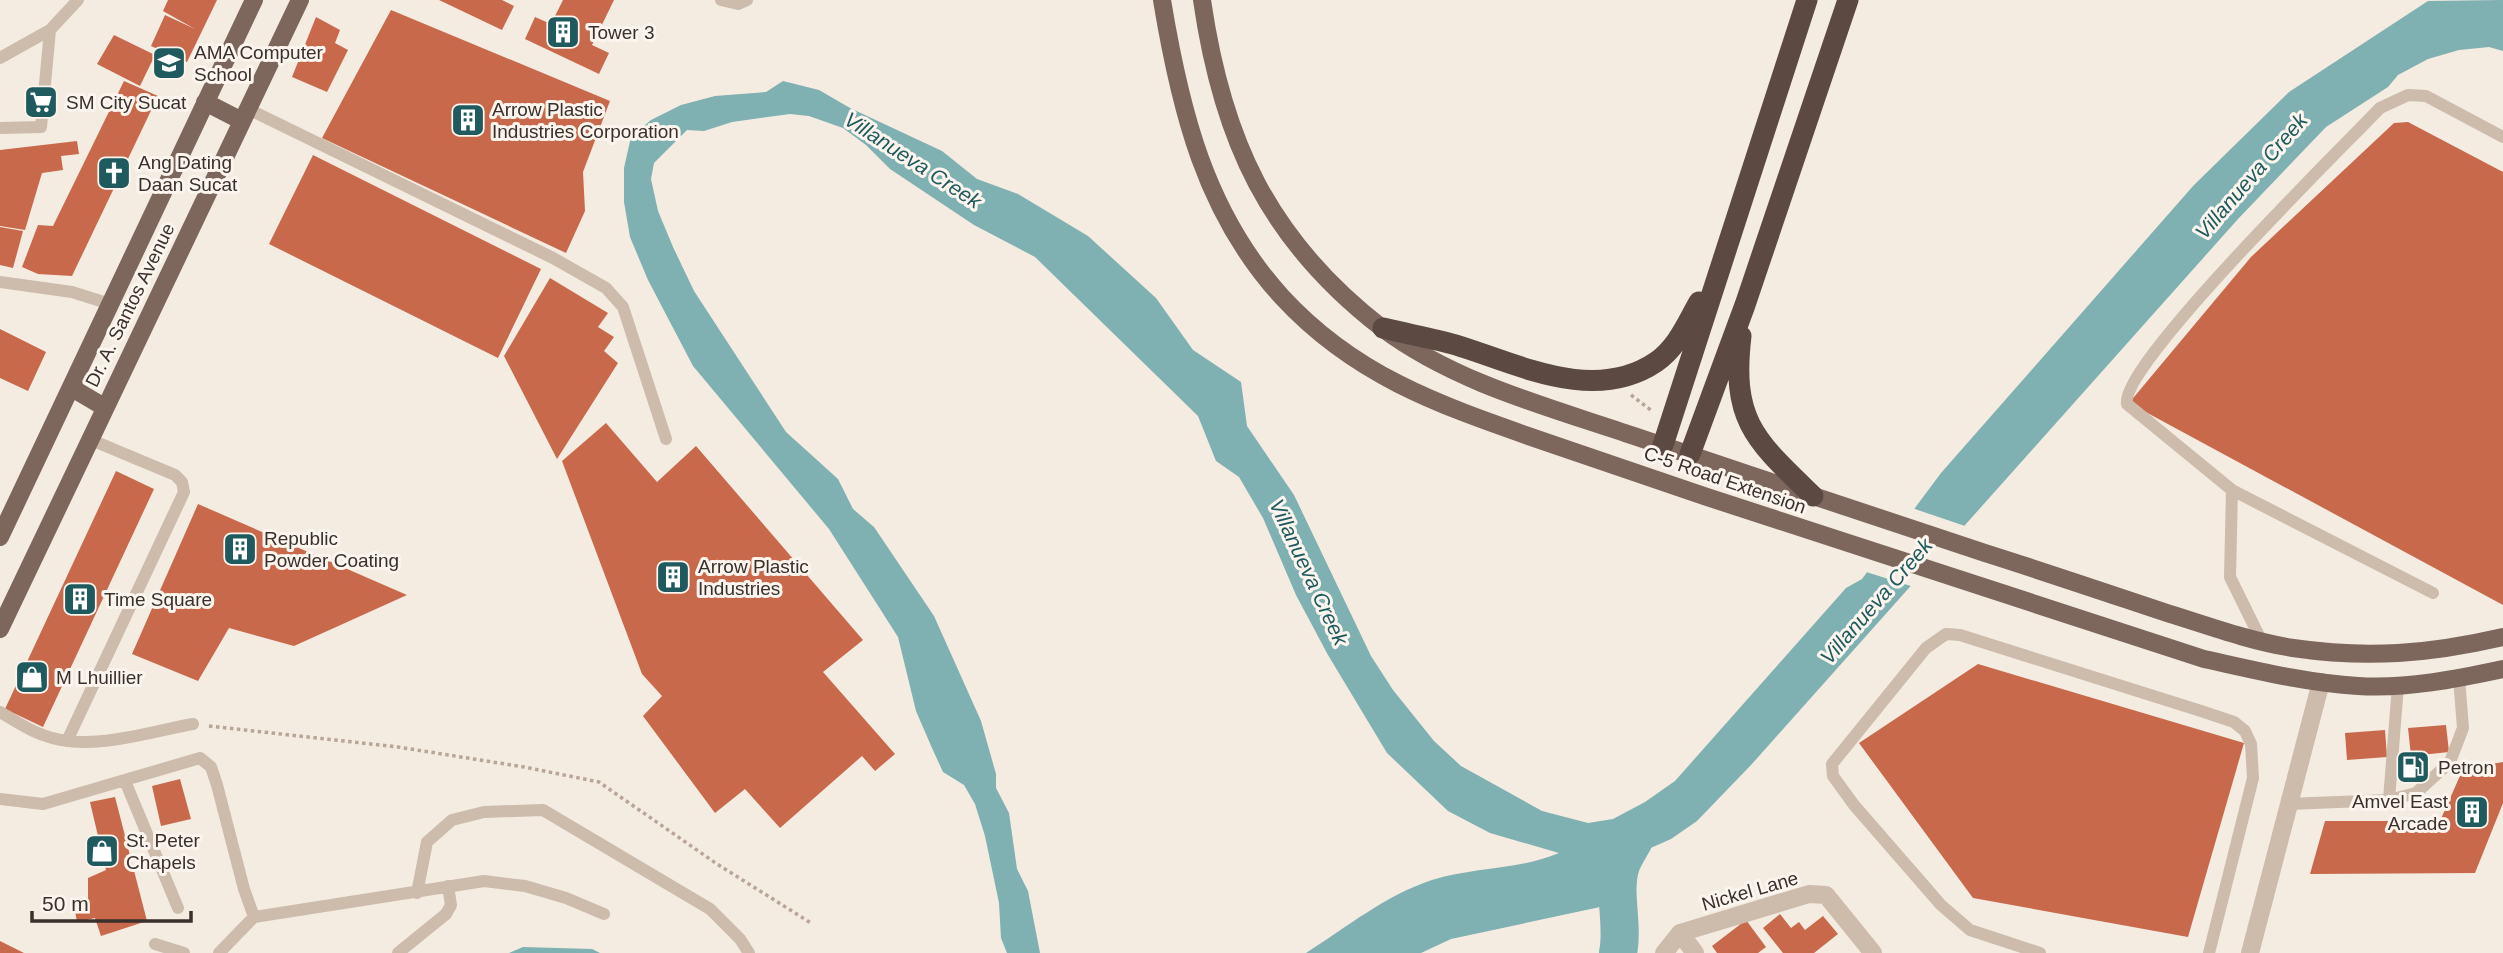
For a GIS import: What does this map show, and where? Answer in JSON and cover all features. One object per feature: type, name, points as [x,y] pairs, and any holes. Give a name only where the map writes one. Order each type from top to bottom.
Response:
[{"type":"highway","points":[[1663,445],[1807,0]]},
{"type":"highway","points":[[1690,454],[1745,305],[1848,0]]},
{"type":"highway","points":[[1383,328],[1455,345],[1550,375],[1586,380],[1618,377],[1658,361],[1674,345],[1721,264]]},
{"type":"highway","points":[[1745,305],[1738,358],[1745,416],[1763,447],[1813,496]]},
{"type":"main road","name":"Dr. A. Santos Avenue","points":[[0,537],[254,0]]},
{"type":"main road","name":"Dr. A. Santos Avenue","points":[[0,629],[300,0]]},
{"type":"main road","name":"C-5 Road Extension","points":[[1162,0],[1189,133],[1211,190],[1227,221],[1261,273],[1331,343],[1385,379],[1434,402],[1865,549],[2204,659],[2322,682],[2398,685],[2459,678],[2503,669]]},
{"type":"main road","name":"C-5 Road Extension","points":[[1202,0],[1225,113],[1255,180],[1279,219],[1314,264],[1383,328],[1423,353],[1477,381],[1887,522],[2262,642],[2368,656],[2414,654],[2503,638]]},
{"type":"main road","points":[[205,102],[245,115]]},
{"type":"main road","points":[[72,388],[104,407]]},
{"type":"street","points":[[2250,953],[2322,682]]},
{"type":"street","name":"Nickel Lane","points":[[1680,933],[1809,894],[1826,895],[1873,953]]},
{"type":"street","points":[[1664,953],[1680,933],[1695,953]]},
{"type":"lane","points":[[0,58],[50,30],[78,0]]},
{"type":"lane","points":[[721,0],[738,4],[747,0]]},
{"type":"lane","points":[[0,128],[41,127],[50,30]]},
{"type":"lane","points":[[2433,593],[2232,490],[2127,404],[2129,387],[2171,328],[2381,108],[2408,95],[2426,96],[2503,137]]},
{"type":"lane","points":[[245,115],[554,258],[606,288],[623,307],[666,439]]},
{"type":"lane","points":[[0,282],[72,292],[110,304]]},
{"type":"lane","points":[[67,741],[184,492],[175,475],[89,439]]},
{"type":"lane","points":[[2232,490],[2230,577],[2262,642]]},
{"type":"lane","points":[[2040,953],[1970,930],[1941,905],[1854,805],[1833,776],[1832,764],[1853,737],[1926,648],[1946,634],[1960,635],[2201,711],[2234,722],[2245,731],[2251,744],[2253,778],[2209,953]]},
{"type":"lane","points":[[2288,804],[2389,800],[2416,793],[2449,762],[2463,728],[2459,678]]},
{"type":"lane","points":[[2389,800],[2398,685]]},
{"type":"lane","points":[[0,712],[43,736],[67,741],[104,740],[192,724]]},
{"type":"lane","points":[[0,799],[43,804],[125,781],[189,759],[200,758],[211,767],[254,917]]},
{"type":"lane","points":[[125,781],[178,908]]},
{"type":"lane","points":[[417,893],[427,842],[452,820],[484,812],[544,810],[709,909],[740,939],[749,953]]},
{"type":"lane","points":[[219,953],[254,917],[484,881],[526,886],[566,898],[604,914]]},
{"type":"lane","points":[[398,953],[446,914],[451,905],[447,886]]},
{"type":"lane","points":[[155,944],[184,953]]},
{"type":"path","points":[[1623,389],[1660,417]]},
{"type":"path","points":[[192,724],[398,747],[524,766],[599,782],[717,864],[811,923]]},
{"type":"water","name":"Villanueva Creek","points":[[2503,0],[2503,51],[2489,47],[2459,50],[2428,59],[2398,75],[2388,87],[2326,127],[2238,219],[1751,765],[1697,821],[1671,839],[1637,854],[1600,907],[1451,939],[1421,953],[1306,953],[1367,912],[1415,886],[1448,876],[1528,863],[1559,853],[1490,833],[1448,811],[1387,753],[1328,655],[1296,595],[1263,518],[1239,477],[1216,461],[1198,416],[1035,257],[974,225],[890,169],[866,145],[843,128],[809,116],[790,114],[732,122],[704,131],[687,130],[654,163],[651,179],[658,211],[694,291],[786,432],[838,479],[853,509],[874,527],[934,616],[981,721],[996,774],[996,788],[1009,813],[1017,869],[1028,891],[1040,953],[1007,953],[1001,938],[999,903],[985,836],[975,804],[964,785],[943,772],[916,711],[898,637],[829,529],[693,366],[648,280],[630,237],[624,202],[624,168],[631,137],[651,120],[681,105],[715,96],[766,92],[783,81],[819,90],[850,108],[942,151],[977,179],[1018,194],[1088,236],[1156,298],[1193,350],[1241,382],[1247,426],[1294,495],[1371,656],[1393,690],[1434,741],[1461,766],[1542,811],[1588,823],[1613,819],[1645,802],[1675,781],[1846,588],[1862,579],[1941,473],[2194,185],[2289,92],[2428,1]]},
{"type":"water","points":[[523,947],[592,949],[600,953],[509,953]]},
{"type":"pier","points":[[1909,507],[1968,527],[1914,587],[1863,571]]},
{"type":"building","points":[[168,0],[217,0],[187,62],[151,46],[165,15],[195,29],[163,11]]},
{"type":"building","points":[[439,0],[502,0],[514,6],[502,30]]},
{"type":"building","name":"Tower 3","points":[[563,0],[614,0],[592,45],[609,53],[599,74],[525,39],[535,17],[551,24]]},
{"type":"building","name":"Arrow Plastic Industries Corporation","points":[[391,10],[610,101],[583,172],[585,211],[566,253],[322,138]]},
{"type":"building","points":[[316,17],[340,30],[335,43],[348,50],[327,92],[292,77]]},
{"type":"building","points":[[114,35],[155,55],[140,86],[97,64]]},
{"type":"building","points":[[124,81],[158,96],[72,276],[38,274],[22,267],[38,225],[53,226]]},
{"type":"building","points":[[2408,122],[2503,172],[2503,605],[2129,403],[2251,257],[2394,123]]},
{"type":"building","points":[[77,141],[79,154],[61,156],[63,170],[42,173],[25,230],[0,226],[0,150]]},
{"type":"building","points":[[313,155],[541,269],[498,358],[269,244]]},
{"type":"building","points":[[0,227],[23,231],[13,268],[0,265]]},
{"type":"building","points":[[550,278],[608,313],[598,327],[614,337],[604,351],[618,363],[557,459],[504,356]]},
{"type":"building","points":[[0,329],[46,352],[28,391],[0,378]]},
{"type":"building","name":"Arrow Plastic Industries","points":[[606,423],[657,482],[696,446],[863,640],[823,672],[895,754],[875,771],[862,756],[780,828],[745,789],[715,813],[643,716],[662,696],[642,674],[562,461]]},
{"type":"building","name":"Time Square","points":[[116,471],[154,489],[43,727],[5,709]]},
{"type":"building","name":"Republic Powder Coating","points":[[198,504],[407,595],[294,646],[229,628],[198,681],[132,654]]},
{"type":"building","points":[[1978,664],[2244,743],[2188,937],[1973,898],[1859,743]]},
{"type":"building","points":[[2446,725],[2449,752],[2411,756],[2408,728]]},
{"type":"building","points":[[2385,730],[2387,757],[2347,760],[2345,733]]},
{"type":"building","name":"Amvel East Arcade","points":[[2503,762],[2503,803],[2475,873],[2310,874],[2325,821],[2440,821],[2463,769]]},
{"type":"building","points":[[180,779],[191,819],[161,826],[152,786]]},
{"type":"building","points":[[115,797],[147,921],[101,936],[95,918],[77,922],[74,906],[88,902],[88,878],[106,870],[90,802]]},
{"type":"building","points":[[1780,914],[1791,928],[1799,922],[1805,930],[1823,916],[1838,934],[1814,953],[1783,953],[1763,928]]},
{"type":"building","points":[[1746,920],[1766,947],[1758,953],[1717,953],[1712,946]]},
{"type":"building","points":[[0,941],[24,953],[0,953]]},
{"type":"waterway","points":[[1618,953],[1619,875],[1622,862],[1634,840]]},
{"type":"place","name":"Tower 3","points":[[563,32]]},
{"type":"place","name":"AMA Computer School","points":[[169,63]]},
{"type":"place","name":"SM City Sucat","points":[[41,102]]},
{"type":"place","name":"Arrow Plastic Industries Corporation","points":[[468,120]]},
{"type":"place","name":"Ang Dating Daan Sucat","points":[[114,173]]},
{"type":"place","name":"Republic Powder Coating","points":[[240,549]]},
{"type":"place","name":"Arrow Plastic Industries","points":[[673,577]]},
{"type":"place","name":"Time Square","points":[[80,599]]},
{"type":"place","name":"M Lhuillier","points":[[32,677]]},
{"type":"place","name":"Petron","points":[[2413,767]]},
{"type":"place","name":"Amvel East Arcade","points":[[2472,812]]},
{"type":"place","name":"St. Peter Chapels","points":[[102,851]]}]
